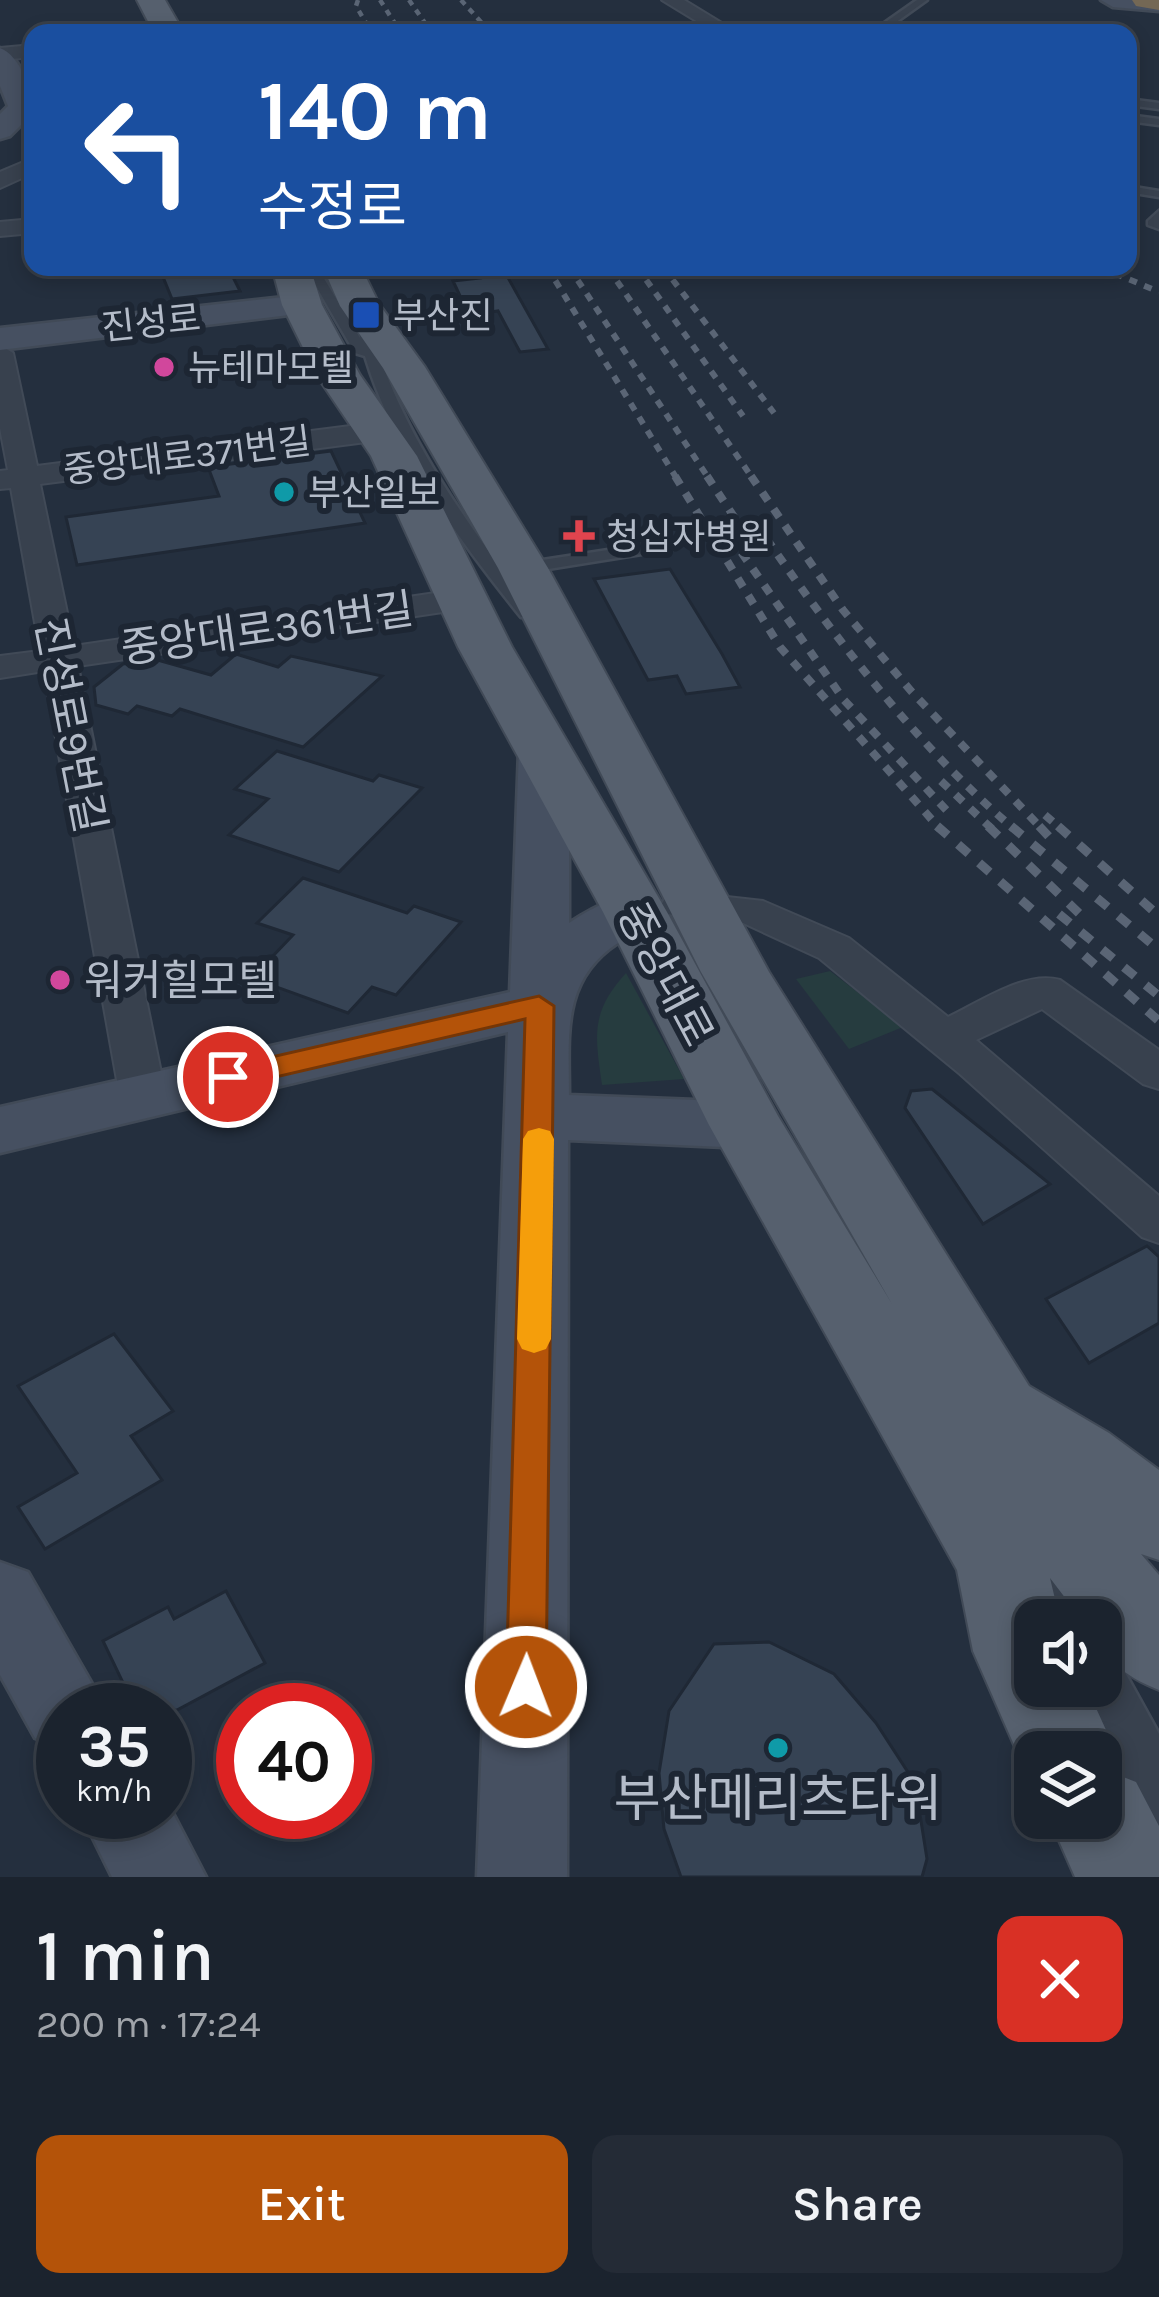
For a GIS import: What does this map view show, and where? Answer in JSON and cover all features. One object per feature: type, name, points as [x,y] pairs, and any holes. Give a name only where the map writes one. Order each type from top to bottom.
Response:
[{"type":"highway","points":[[1146,0],[1159,3]]},
{"type":"main road","name":"중앙대로","points":[[321,283],[384,444],[544,750],[667,908],[735,972],[998,1408],[1071,1599]]},
{"type":"main road","name":"중앙대로","points":[[321,283],[404,368],[523,568],[575,668],[746,1124],[1063,1599]]},
{"type":"main road","points":[[998,1408],[1078,1459],[1159,1521]]},
{"type":"main road","points":[[1111,1839],[1130,1877]]},
{"type":"street","points":[[671,0],[713,24]]},
{"type":"street","points":[[1113,0],[1159,3]]},
{"type":"street","points":[[0,55],[24,97]]},
{"type":"street","points":[[0,130],[24,108]]},
{"type":"street","name":"진성로","points":[[0,339],[321,283]]},
{"type":"street","name":"진성로9번길","points":[[0,353],[12,478],[58,658],[142,1097]]},
{"type":"street","name":"중앙대로371번길","points":[[12,478],[384,444]]},
{"type":"street","name":"중앙대로361번길","points":[[0,667],[463,599]]},
{"type":"street","points":[[522,1877],[544,750]]},
{"type":"street","points":[[539,1006],[553,971],[582,938],[667,908],[748,910],[833,948],[1159,1223]]},
{"type":"street","points":[[943,1037],[1045,990],[1159,1073]]},
{"type":"street","points":[[0,1130],[539,1006]]},
{"type":"street","points":[[539,1116],[746,1124]]},
{"type":"street","points":[[0,1598],[49,1683]]},
{"type":"street","points":[[139,1839],[161,1877]]},
{"type":"lane","points":[[888,24],[922,0]]},
{"type":"lane","points":[[1159,215],[1152,224],[1159,225]]},
{"type":"lane","points":[[321,283],[366,338],[411,442],[485,564],[575,668]]},
{"type":"lane","points":[[523,568],[667,546]]},
{"type":"lane","points":[[1122,1699],[1159,1765]]},
{"type":"lane","points":[[1115,1707],[1159,1813]]},
{"type":"green space","points":[[830,971],[903,1027],[849,1049],[796,979]]},
{"type":"green space","points":[[626,973],[684,1079],[602,1085],[598,1025],[606,1000]]},
{"type":"building","points":[[163,276],[232,276],[240,291],[172,299]]},
{"type":"building","points":[[507,276],[548,349],[520,352],[498,311],[469,315],[453,281]]},
{"type":"building","points":[[331,451],[365,523],[77,565],[66,517],[219,496],[208,467]]},
{"type":"building","points":[[670,569],[740,687],[686,694],[677,676],[648,680],[594,579]]},
{"type":"building","points":[[236,654],[278,667],[291,656],[382,676],[303,747],[180,709],[172,716],[137,706],[128,714],[96,705],[94,687],[123,664],[154,659],[211,675]]},
{"type":"building","points":[[277,751],[373,781],[379,775],[422,788],[339,872],[229,835],[268,799],[235,789]]},
{"type":"building","points":[[303,878],[407,913],[414,906],[461,922],[396,995],[372,987],[348,1013],[252,978],[293,935],[257,923]]},
{"type":"building","points":[[932,1089],[1050,1184],[983,1224],[905,1108],[911,1091]]},
{"type":"building","points":[[1147,1246],[1159,1257],[1159,1323],[1089,1363],[1046,1299]]},
{"type":"building","points":[[114,1334],[173,1411],[131,1436],[162,1480],[45,1549],[18,1507],[77,1473],[18,1386]]},
{"type":"building","points":[[226,1591],[265,1663],[228,1683],[216,1683],[216,1689],[192,1702],[192,1683],[123,1683],[103,1641],[168,1607],[174,1619]]},
{"type":"building","name":"부산메리츠타워","points":[[769,1642],[834,1674],[876,1723],[915,1783],[927,1859],[922,1877],[681,1877],[664,1829],[659,1773],[669,1711],[714,1644]]},
{"type":"railway","points":[[358,0],[356,6],[367,24]]},
{"type":"railway","points":[[380,0],[395,24]]},
{"type":"railway","points":[[409,0],[426,24]]},
{"type":"railway","points":[[461,0],[483,24]]},
{"type":"railway","points":[[553,276],[677,479]]},
{"type":"railway","points":[[575,276],[709,479]]},
{"type":"railway","points":[[613,276],[753,479]]},
{"type":"railway","points":[[643,276],[743,416]]},
{"type":"railway","points":[[670,276],[774,413]]},
{"type":"railway","points":[[1121,276],[1159,292]]},
{"type":"railway","points":[[675,476],[780,647],[939,827]]},
{"type":"railway","points":[[707,476],[754,547]]},
{"type":"railway","points":[[751,476],[843,610],[911,691],[1042,829]]},
{"type":"railway","points":[[755,522],[813,605],[907,722],[1014,829]]},
{"type":"railway","points":[[730,536],[844,700],[949,813]]},
{"type":"railway","points":[[941,781],[992,829]]},
{"type":"railway","points":[[1045,815],[1061,829]]},
{"type":"railway","points":[[988,826],[1084,918]]},
{"type":"railway","points":[[1011,826],[1159,950]]},
{"type":"railway","points":[[1039,826],[1054,842]]},
{"type":"railway","points":[[1058,826],[1159,916]]},
{"type":"railway","points":[[939,827],[1159,1021]]},
{"type":"railway","points":[[1059,914],[1159,996]]},
{"type":"slow traffic","points":[[534,1339],[539,1139]]},
{"type":"place","name":"부산진","points":[[366,315]]},
{"type":"place","name":"뉴테마모텔","points":[[164,367]]},
{"type":"place","name":"부산일보","points":[[284,492]]},
{"type":"place","name":"청십자병원","points":[[579,536]]},
{"type":"place","name":"워커힐모텔","points":[[60,980]]},
{"type":"place","name":"부산메리츠타워","points":[[778,1748]]},
{"type":"route","points":[[228,1077],[539,1006],[526,1687]]}]
